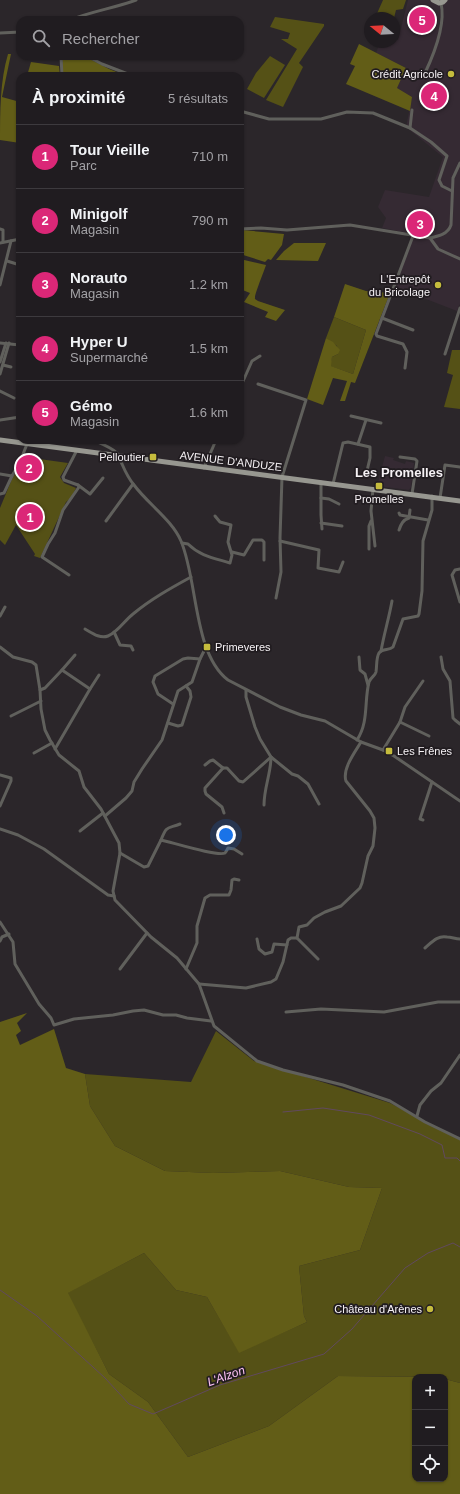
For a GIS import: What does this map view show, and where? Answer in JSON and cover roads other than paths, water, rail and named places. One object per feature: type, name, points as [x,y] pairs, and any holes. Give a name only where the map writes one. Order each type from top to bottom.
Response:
[{"type":"main road","points":[[433,0],[436,3],[443,3]]},
{"type":"main road","name":"AVENUE D'ANDUZE","points":[[0,440],[16,442]]},
{"type":"main road","name":"AVENUE D'ANDUZE","points":[[34,444],[204,468],[432,496],[460,501]]},
{"type":"street","points":[[82,16],[115,8],[136,0]]},
{"type":"street","points":[[425,73],[436,46],[441,23],[443,3]]},
{"type":"street","points":[[0,33],[16,32]]},
{"type":"street","points":[[61,60],[62,72]]},
{"type":"street","points":[[94,60],[123,72]]},
{"type":"street","points":[[410,128],[412,110]]},
{"type":"street","points":[[244,112],[269,119],[295,120],[321,119],[347,112],[373,113],[410,128],[431,142],[447,156],[439,180],[440,184],[452,191]]},
{"type":"street","points":[[244,229],[261,228],[287,230],[350,225],[430,238],[445,233],[450,229],[453,182],[460,163]]},
{"type":"street","points":[[456,171],[460,168]]},
{"type":"street","points":[[445,187],[450,186],[453,182]]},
{"type":"street","points":[[0,229],[3,230],[2,242],[16,239]]},
{"type":"street","points":[[405,368],[407,352],[403,344],[377,336],[376,334],[413,236]]},
{"type":"street","points":[[430,238],[438,249],[460,259]]},
{"type":"street","points":[[0,285],[11,240]]},
{"type":"street","points":[[7,261],[16,264]]},
{"type":"street","points":[[445,354],[460,308]]},
{"type":"street","points":[[382,318],[413,330]]},
{"type":"street","points":[[0,343],[16,344]]},
{"type":"street","points":[[0,374],[1,363],[8,343]]},
{"type":"street","points":[[244,379],[252,361],[260,356]]},
{"type":"street","points":[[1,363],[11,367]]},
{"type":"street","points":[[258,384],[306,400],[282,477],[280,541],[281,572],[276,598]]},
{"type":"street","points":[[0,391],[14,398]]},
{"type":"street","points":[[351,416],[381,423]]},
{"type":"street","points":[[0,420],[16,418]]},
{"type":"street","points":[[358,444],[366,420]]},
{"type":"street","points":[[333,484],[344,443],[348,442],[370,447],[370,458],[367,471]]},
{"type":"street","points":[[0,494],[4,493],[20,462],[27,444]]},
{"type":"street","points":[[204,468],[214,444]]},
{"type":"street","points":[[105,445],[120,456],[121,462],[133,484],[146,500],[171,525],[182,543],[187,559],[206,647],[215,666],[223,676],[246,690],[280,707],[301,715],[325,721],[359,741],[383,750],[460,801]]},
{"type":"street","points":[[77,450],[63,477],[64,480],[78,485],[90,494]]},
{"type":"street","points":[[400,457],[415,459],[417,461],[412,494]]},
{"type":"street","points":[[440,498],[445,465],[460,468]]},
{"type":"street","points":[[0,474],[12,476]]},
{"type":"street","points":[[87,498],[103,478]]},
{"type":"street","points":[[321,482],[322,529]]},
{"type":"street","points":[[106,522],[133,484]]},
{"type":"street","points":[[69,575],[42,557],[55,533],[63,510],[79,487],[78,485]]},
{"type":"street","points":[[369,549],[369,526],[371,519],[373,489]]},
{"type":"street","points":[[381,651],[390,650],[393,647],[403,619],[418,616],[419,614],[422,591],[422,546],[432,510],[432,496]]},
{"type":"street","points":[[321,498],[329,499],[339,504]]},
{"type":"street","points":[[410,510],[410,518]]},
{"type":"street","points":[[399,512],[400,515],[410,518],[428,520]]},
{"type":"street","points":[[182,543],[188,544],[198,552],[230,563],[232,552],[228,542],[231,525],[220,522],[215,516]]},
{"type":"street","points":[[399,530],[402,522],[410,518]]},
{"type":"street","points":[[371,519],[375,546]]},
{"type":"street","points":[[321,523],[342,526]]},
{"type":"street","points":[[232,552],[244,555],[253,540],[262,540],[264,542],[264,560]]},
{"type":"street","points":[[280,541],[319,550],[318,568],[339,572],[343,562]]},
{"type":"street","points":[[460,569],[455,570],[452,575],[460,602]]},
{"type":"street","points":[[85,629],[101,637],[107,636],[114,632],[148,602],[191,577]]},
{"type":"street","points":[[297,938],[299,927],[308,925],[314,918],[341,906],[360,888],[368,856],[374,846],[376,828],[374,818],[346,781],[345,777],[346,769],[359,741],[364,725],[368,687],[371,678],[376,672],[378,655],[381,651],[384,630],[389,619],[392,601]]},
{"type":"street","points":[[0,616],[5,607]]},
{"type":"street","points":[[114,632],[120,645],[131,646],[133,650]]},
{"type":"street","points":[[0,647],[13,658],[32,662],[36,665],[45,730],[59,755],[78,771],[84,787],[104,814],[119,843],[120,853],[115,881],[115,900],[147,933],[177,958],[199,984],[214,1026],[257,1061],[283,1070],[343,1085],[383,1098],[417,1116],[425,1122],[460,1139]]},
{"type":"street","points":[[80,831],[126,798],[132,790],[134,782],[162,740],[179,690],[192,682],[206,647]]},
{"type":"street","points":[[40,690],[45,688],[75,655]]},
{"type":"street","points":[[359,657],[360,670],[365,674],[368,687]]},
{"type":"street","points":[[441,657],[443,669],[450,681],[453,718],[460,724]]},
{"type":"street","points":[[173,704],[158,694],[153,682],[155,676],[183,659],[200,659]]},
{"type":"street","points":[[62,670],[90,689]]},
{"type":"street","points":[[55,749],[99,675]]},
{"type":"street","points":[[383,750],[400,722],[405,708],[423,681]]},
{"type":"street","points":[[168,723],[178,726],[182,725],[191,697],[190,691],[186,686]]},
{"type":"street","points":[[246,690],[246,697],[255,727],[260,739],[271,757],[292,774],[298,776],[308,784],[319,804]]},
{"type":"street","points":[[11,716],[41,701]]},
{"type":"street","points":[[400,722],[429,736]]},
{"type":"street","points":[[34,754],[52,743]]},
{"type":"street","points":[[205,765],[213,760],[223,768],[228,768],[239,781],[243,782],[271,757]]},
{"type":"street","points":[[264,805],[264,792],[269,774],[271,757]]},
{"type":"street","points":[[223,768],[205,788],[205,791],[222,807],[224,813]]},
{"type":"street","points":[[0,775],[11,778],[12,781],[0,806]]},
{"type":"street","points":[[423,820],[420,819],[432,782]]},
{"type":"street","points":[[120,853],[140,865],[148,866],[165,830],[168,827],[180,824]]},
{"type":"street","points":[[0,830],[18,835],[44,849],[108,895],[114,896]]},
{"type":"street","points":[[161,840],[223,854],[228,848],[231,848],[242,854]]},
{"type":"street","points":[[186,969],[197,944],[197,926],[205,898],[210,895],[229,895],[232,880],[239,880]]},
{"type":"street","points":[[0,922],[13,942],[15,964],[39,1004],[51,1018],[54,1025],[74,1019],[144,1010],[164,1015],[176,1015],[211,1021]]},
{"type":"street","points":[[120,969],[147,933]]},
{"type":"street","points":[[0,941],[2,937],[9,934]]},
{"type":"street","points":[[425,948],[439,937],[447,936],[460,939]]},
{"type":"street","points":[[199,984],[246,988],[276,979],[283,962],[288,940],[291,938],[297,938],[318,959]]},
{"type":"street","points":[[257,939],[258,949],[265,954],[272,952],[274,944],[287,945]]},
{"type":"street","points":[[286,1012],[321,1009],[384,1012],[438,1002],[460,1002]]},
{"type":"street","points":[[417,1116],[420,1105],[440,1082],[460,1055]]},
{"type":"waterway","points":[[283,1112],[323,1108],[369,1115],[420,1134],[442,1145],[445,1158],[457,1158],[460,1161]]},
{"type":"waterway","name":"L'Alzon","points":[[0,1290],[37,1316],[105,1378],[129,1404],[153,1414],[220,1385],[324,1354],[352,1329],[405,1268],[428,1253],[453,1243],[460,1247]]},
{"type":"place","name":"Gémo","points":[[422,20]]},
{"type":"place","name":"Crédit Agricole","points":[[451,74]]},
{"type":"place","name":"Hyper U","points":[[434,96]]},
{"type":"place","name":"Norauto","points":[[420,224]]},
{"type":"place","name":"L'Entrepôt du Bricolage","points":[[438,285]]},
{"type":"place","name":"Pelloutier","points":[[153,457]]},
{"type":"place","name":"Minigolf","points":[[29,468]]},
{"type":"place","name":"Promelles","points":[[379,486]]},
{"type":"place","name":"Tour Vieille","points":[[30,517]]},
{"type":"place","name":"Primeveres","points":[[207,647]]},
{"type":"place","name":"Les Frênes","points":[[389,751]]},
{"type":"place","name":"Château d'Arènes","points":[[430,1309]]},
{"type":"district","name":"Les Promelles","points":[[399,472]]}]
